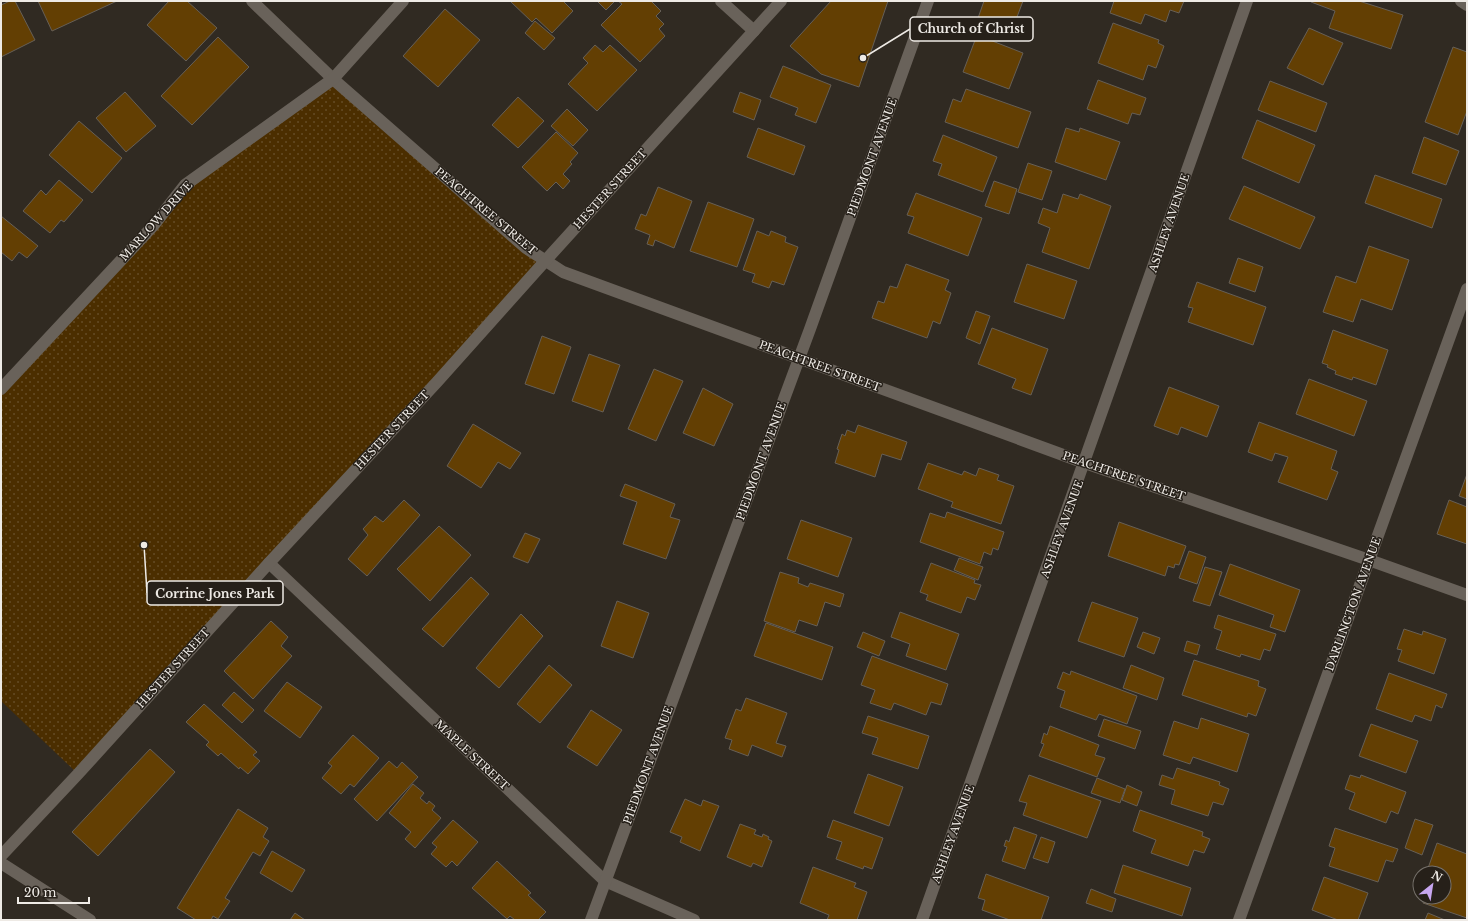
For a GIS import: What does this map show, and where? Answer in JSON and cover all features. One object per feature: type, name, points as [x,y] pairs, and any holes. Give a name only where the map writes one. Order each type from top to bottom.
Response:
[{"type":"street","name":"PEACHTREE STREET","points":[[252,1],[333,80],[526,248],[563,272],[1085,463],[1467,594]]},
{"type":"street","name":"MARLOW DRIVE","points":[[1,389],[153,226],[185,185],[333,80],[403,1]]},
{"type":"street","points":[[721,1],[754,31]]},
{"type":"street","name":"HESTER STREET","points":[[1,856],[437,382],[780,1]]},
{"type":"street","name":"PIEDMONT AVENUE","points":[[591,920],[799,358],[928,1]]},
{"type":"street","name":"ASHLEY AVENUE","points":[[922,920],[1085,463],[1247,1]]},
{"type":"street","points":[[1461,1],[1467,4]]},
{"type":"street","name":"DARLINGTON AVENUE","points":[[1239,920],[1467,289]]},
{"type":"street","name":"MAPLE STREET","points":[[269,563],[605,881],[694,920]]},
{"type":"street","points":[[1,863],[90,920]]},
{"type":"shaded area","points":[[333,79],[546,260],[78,774],[1,701],[1,389],[185,185]]},
{"type":"building","points":[[10,1],[15,1],[35,40],[1,57],[1,5]]},
{"type":"building","points":[[38,1],[117,1],[52,31]]},
{"type":"building","points":[[169,1],[187,1],[217,28],[186,61],[147,25]]},
{"type":"building","points":[[510,1],[563,1],[573,11],[552,33],[536,18],[532,22]]},
{"type":"building","points":[[597,1],[615,1],[606,10]]},
{"type":"building","points":[[618,1],[651,1],[661,11],[656,16],[664,24],[659,29],[665,36],[640,62],[601,25],[622,4]]},
{"type":"building","points":[[831,1],[888,1],[859,87],[821,74],[790,46]]},
{"type":"building","points":[[984,1],[1023,1],[1011,33],[977,21]]},
{"type":"building","points":[[1114,1],[1184,1],[1179,13],[1170,10],[1166,22],[1145,14],[1141,24],[1110,13]]},
{"type":"building","points":[[1359,1],[1403,15],[1391,49],[1329,28],[1335,11],[1311,2]]},
{"type":"building","points":[[445,9],[480,40],[438,87],[403,56]]},
{"type":"building","points":[[535,21],[555,38],[544,50],[525,33]]},
{"type":"building","points":[[1113,23],[1159,40],[1158,43],[1164,46],[1156,68],[1148,65],[1143,80],[1098,63]]},
{"type":"building","points":[[1309,28],[1343,43],[1323,85],[1287,68]]},
{"type":"building","points":[[977,35],[1023,53],[1009,89],[963,72]]},
{"type":"building","points":[[218,37],[249,67],[192,125],[161,96]]},
{"type":"building","points":[[595,45],[603,52],[610,45],[637,70],[597,111],[568,84],[588,63],[583,58]]},
{"type":"building","points":[[1453,47],[1467,52],[1467,111],[1458,135],[1425,122]]},
{"type":"building","points":[[783,66],[831,85],[816,123],[795,115],[798,108],[770,97]]},
{"type":"building","points":[[1098,80],[1146,98],[1140,115],[1132,113],[1128,124],[1087,109]]},
{"type":"building","points":[[1270,81],[1327,103],[1316,132],[1258,110]]},
{"type":"building","points":[[966,89],[1031,112],[1018,148],[945,122],[953,99],[961,102]]},
{"type":"building","points":[[125,92],[156,126],[126,152],[96,118]]},
{"type":"building","points":[[740,92],[761,100],[754,120],[733,112]]},
{"type":"building","points":[[518,97],[544,121],[518,148],[492,125]]},
{"type":"building","points":[[567,109],[588,130],[573,146],[551,126]]},
{"type":"building","points":[[1257,120],[1315,145],[1299,183],[1242,158]]},
{"type":"building","points":[[79,121],[122,158],[92,193],[49,155]]},
{"type":"building","points":[[758,128],[805,146],[794,175],[747,157]]},
{"type":"building","points":[[1066,128],[1079,132],[1080,128],[1120,142],[1106,180],[1055,162]]},
{"type":"building","points":[[556,132],[578,153],[570,162],[572,164],[563,174],[570,181],[563,189],[556,182],[547,191],[522,167]]},
{"type":"building","points":[[943,135],[997,157],[983,192],[938,175],[942,164],[933,161]]},
{"type":"building","points":[[1424,137],[1459,151],[1446,185],[1412,173]]},
{"type":"building","points":[[1028,163],[1052,171],[1042,200],[1018,192]]},
{"type":"building","points":[[1375,175],[1442,199],[1432,228],[1365,203]]},
{"type":"building","points":[[59,180],[83,200],[64,222],[61,220],[50,233],[23,211],[41,190],[46,195]]},
{"type":"building","points":[[994,181],[1017,189],[1009,214],[985,206]]},
{"type":"building","points":[[1244,186],[1315,217],[1300,249],[1229,219]]},
{"type":"building","points":[[658,187],[692,201],[674,248],[655,240],[653,246],[647,244],[650,235],[635,229],[641,214],[646,216]]},
{"type":"building","points":[[916,193],[982,218],[968,256],[908,233],[914,217],[907,215]]},
{"type":"building","points":[[1063,194],[1078,199],[1080,194],[1111,206],[1089,269],[1042,252],[1050,228],[1038,223],[1043,208],[1057,213]]},
{"type":"building","points":[[708,202],[754,219],[737,267],[690,251]]},
{"type":"building","points":[[1,216],[38,246],[27,258],[19,252],[12,261],[1,252]]},
{"type":"building","points":[[757,231],[769,236],[771,231],[786,237],[785,242],[798,247],[784,285],[772,281],[769,288],[752,282],[755,274],[743,270]]},
{"type":"building","points":[[1369,246],[1409,260],[1392,310],[1361,299],[1353,322],[1323,312],[1336,276],[1356,283]]},
{"type":"building","points":[[1238,258],[1263,267],[1255,292],[1229,283]]},
{"type":"building","points":[[906,264],[949,280],[945,290],[951,293],[940,324],[933,321],[927,338],[872,318],[878,301],[884,303],[890,286],[897,288]]},
{"type":"building","points":[[1027,264],[1077,281],[1064,319],[1014,302]]},
{"type":"building","points":[[1197,282],[1266,307],[1253,345],[1188,322],[1193,308],[1188,307]]},
{"type":"building","points":[[976,311],[990,316],[980,344],[966,338]]},
{"type":"building","points":[[992,328],[1048,349],[1031,395],[1012,388],[1016,379],[978,364]]},
{"type":"building","points":[[1333,330],[1388,350],[1376,385],[1353,377],[1352,380],[1335,374],[1336,371],[1327,367],[1328,365],[1322,363]]},
{"type":"building","points":[[542,336],[571,347],[554,394],[525,384]]},
{"type":"building","points":[[589,354],[620,365],[603,412],[572,401]]},
{"type":"building","points":[[654,369],[683,381],[656,441],[628,429]]},
{"type":"building","points":[[1309,379],[1367,401],[1354,436],[1296,414]]},
{"type":"building","points":[[1169,387],[1219,406],[1207,437],[1181,427],[1178,435],[1154,426]]},
{"type":"building","points":[[703,388],[733,404],[714,446],[683,433]]},
{"type":"building","points":[[1259,422],[1337,451],[1331,469],[1338,472],[1327,500],[1278,482],[1288,457],[1275,453],[1272,461],[1248,452]]},
{"type":"building","points":[[473,424],[521,453],[510,469],[498,462],[481,488],[447,466]]},
{"type":"building","points":[[858,425],[907,442],[901,460],[882,454],[875,477],[835,463],[839,450],[837,449],[842,434],[845,436],[847,430],[855,433]]},
{"type":"building","points":[[928,463],[962,475],[964,471],[976,476],[979,468],[999,475],[997,480],[1014,486],[1001,524],[951,507],[953,502],[918,489]]},
{"type":"building","points":[[1467,474],[1467,499],[1459,496]]},
{"type":"building","points":[[625,484],[675,504],[670,517],[680,520],[666,559],[623,544],[637,502],[620,496]]},
{"type":"building","points":[[404,500],[420,515],[367,576],[348,559],[368,535],[363,529],[375,516],[383,522]]},
{"type":"building","points":[[1449,500],[1467,507],[1467,544],[1437,534]]},
{"type":"building","points":[[947,512],[1004,532],[998,550],[993,548],[991,555],[984,552],[980,564],[920,542],[930,513],[945,518]]},
{"type":"building","points":[[801,520],[852,538],[838,577],[787,559]]},
{"type":"building","points":[[1119,522],[1186,546],[1179,565],[1175,564],[1174,568],[1168,566],[1165,576],[1108,556]]},
{"type":"building","points":[[439,526],[471,555],[430,601],[397,569]]},
{"type":"building","points":[[525,533],[540,539],[528,563],[513,557]]},
{"type":"building","points":[[1189,551],[1206,557],[1197,584],[1179,578]]},
{"type":"building","points":[[959,558],[983,567],[978,580],[954,570]]},
{"type":"building","points":[[931,563],[975,580],[974,583],[981,585],[975,600],[967,597],[961,613],[926,600],[928,595],[920,592]]},
{"type":"building","points":[[1230,564],[1300,590],[1285,632],[1270,627],[1274,615],[1219,595]]},
{"type":"building","points":[[1205,567],[1222,572],[1210,606],[1193,601]]},
{"type":"building","points":[[780,572],[799,578],[798,583],[808,587],[810,583],[844,594],[840,607],[825,602],[817,626],[799,620],[795,632],[764,621]]},
{"type":"building","points":[[471,577],[489,594],[443,647],[422,629]]},
{"type":"building","points":[[617,601],[649,613],[633,658],[601,646]]},
{"type":"building","points":[[1092,602],[1138,618],[1124,657],[1078,641]]},
{"type":"building","points":[[900,612],[959,634],[946,670],[906,656],[910,644],[891,637]]},
{"type":"building","points":[[521,614],[543,636],[499,688],[476,668]]},
{"type":"building","points":[[1218,615],[1276,634],[1270,651],[1264,649],[1260,660],[1241,654],[1240,657],[1216,649],[1222,631],[1214,628]]},
{"type":"building","points":[[271,621],[288,637],[281,646],[292,656],[253,699],[224,671]]},
{"type":"building","points":[[766,623],[833,647],[822,680],[754,656]]},
{"type":"building","points":[[1404,629],[1422,635],[1423,631],[1446,639],[1434,674],[1398,661],[1402,650],[1397,649]]},
{"type":"building","points":[[863,632],[885,641],[879,656],[857,647]]},
{"type":"building","points":[[1143,632],[1160,638],[1154,654],[1137,647]]},
{"type":"building","points":[[1187,641],[1200,645],[1197,655],[1184,651]]},
{"type":"building","points":[[872,656],[948,684],[941,705],[931,702],[926,715],[894,703],[891,710],[870,703],[875,690],[861,685]]},
{"type":"building","points":[[1194,660],[1259,681],[1258,686],[1266,689],[1256,716],[1248,713],[1247,717],[1182,695]]},
{"type":"building","points":[[549,665],[572,685],[540,723],[517,704]]},
{"type":"building","points":[[1131,665],[1164,678],[1157,700],[1123,688]]},
{"type":"building","points":[[1071,671],[1137,696],[1127,724],[1099,714],[1096,720],[1060,707],[1065,691],[1057,688],[1063,672],[1070,675]]},
{"type":"building","points":[[1389,673],[1447,694],[1442,708],[1436,705],[1431,721],[1415,715],[1412,722],[1376,709]]},
{"type":"building","points":[[287,682],[322,707],[300,738],[264,711]]},
{"type":"building","points":[[234,692],[254,710],[242,723],[222,705]]},
{"type":"building","points":[[746,698],[787,713],[776,743],[786,746],[782,757],[752,745],[748,756],[729,749],[732,740],[725,738],[736,709],[741,711]]},
{"type":"building","points":[[204,704],[257,752],[253,755],[260,761],[248,774],[240,767],[239,769],[221,753],[218,756],[206,745],[209,742],[186,722]]},
{"type":"building","points":[[591,710],[622,730],[597,766],[567,747]]},
{"type":"building","points":[[868,716],[929,736],[918,769],[872,754],[878,738],[862,733]]},
{"type":"building","points":[[1201,718],[1249,734],[1237,772],[1193,757],[1190,764],[1163,755],[1174,721],[1198,729]]},
{"type":"building","points":[[1104,719],[1141,731],[1135,749],[1098,736]]},
{"type":"building","points":[[1371,724],[1418,741],[1406,773],[1359,756]]},
{"type":"building","points":[[1050,726],[1099,745],[1095,755],[1105,758],[1097,777],[1039,756],[1044,744],[1041,743],[1044,733],[1047,735]]},
{"type":"building","points":[[353,735],[379,758],[354,787],[350,784],[341,794],[322,778],[332,766],[328,763]]},
{"type":"building","points":[[150,749],[175,772],[98,856],[72,832]]},
{"type":"building","points":[[389,761],[397,768],[402,762],[418,777],[377,821],[354,799]]},
{"type":"building","points":[[1177,768],[1220,782],[1219,785],[1229,789],[1223,805],[1213,802],[1208,816],[1171,804],[1175,790],[1159,785],[1162,775],[1173,779]]},
{"type":"building","points":[[868,774],[903,787],[889,826],[854,813]]},
{"type":"building","points":[[1029,775],[1101,801],[1087,838],[1023,815],[1027,803],[1019,801]]},
{"type":"building","points":[[1350,775],[1360,778],[1361,775],[1406,792],[1398,814],[1391,811],[1386,823],[1349,809],[1355,793],[1345,789]]},
{"type":"building","points":[[1097,778],[1125,789],[1120,803],[1091,793]]},
{"type":"building","points":[[413,784],[424,793],[420,798],[427,804],[429,801],[435,806],[432,810],[441,818],[415,848],[405,839],[411,832],[389,813]]},
{"type":"building","points":[[1127,785],[1142,792],[1137,806],[1122,800]]},
{"type":"building","points":[[685,799],[701,806],[703,800],[719,806],[700,851],[680,842],[682,837],[670,832]]},
{"type":"building","points":[[238,809],[268,828],[263,837],[269,841],[260,856],[253,852],[225,898],[230,901],[218,919],[213,916],[211,920],[196,920],[177,908]]},
{"type":"building","points":[[1140,810],[1203,832],[1202,836],[1210,839],[1204,853],[1194,850],[1188,866],[1151,853],[1156,840],[1133,831]]},
{"type":"building","points":[[1415,819],[1433,825],[1422,855],[1405,848]]},
{"type":"building","points":[[453,820],[478,842],[457,866],[452,861],[446,867],[431,854],[437,847],[432,843]]},
{"type":"building","points":[[833,820],[883,838],[872,869],[864,866],[863,869],[836,859],[842,842],[827,837]]},
{"type":"building","points":[[740,824],[756,830],[754,834],[762,837],[763,834],[769,837],[768,839],[772,841],[762,867],[753,863],[751,867],[727,857]]},
{"type":"building","points":[[1014,827],[1037,835],[1025,869],[1002,861],[1007,847],[1004,846],[1006,840],[1009,842]]},
{"type":"building","points":[[1335,828],[1398,849],[1393,862],[1386,860],[1378,882],[1329,866],[1335,848],[1329,846]]},
{"type":"building","points":[[1041,837],[1055,842],[1048,863],[1033,858]]},
{"type":"building","points":[[1437,843],[1467,854],[1467,918],[1429,905],[1452,905],[1452,865],[1429,865]]},
{"type":"building","points":[[272,851],[305,870],[292,892],[260,873]]},
{"type":"building","points":[[497,861],[531,893],[528,895],[546,912],[538,920],[515,920],[510,916],[507,919],[472,888]]},
{"type":"building","points":[[1123,865],[1191,888],[1182,916],[1114,893]]},
{"type":"building","points":[[813,867],[856,883],[854,887],[867,892],[857,920],[827,920],[829,915],[800,903]]},
{"type":"building","points":[[986,874],[1049,897],[1041,920],[1010,920],[982,910],[985,900],[978,898]]},
{"type":"building","points":[[1324,877],[1368,893],[1358,920],[1338,920],[1312,910]]},
{"type":"building","points":[[1091,889],[1116,899],[1112,912],[1086,903]]},
{"type":"building","points":[[295,913],[305,920],[290,920]]},
{"type":"building","points":[[1428,913],[1445,920],[1425,920]]},
{"type":"place","name":"Church of Christ","points":[[863,58]]},
{"type":"place","name":"Corrine Jones Park","points":[[144,545]]}]
